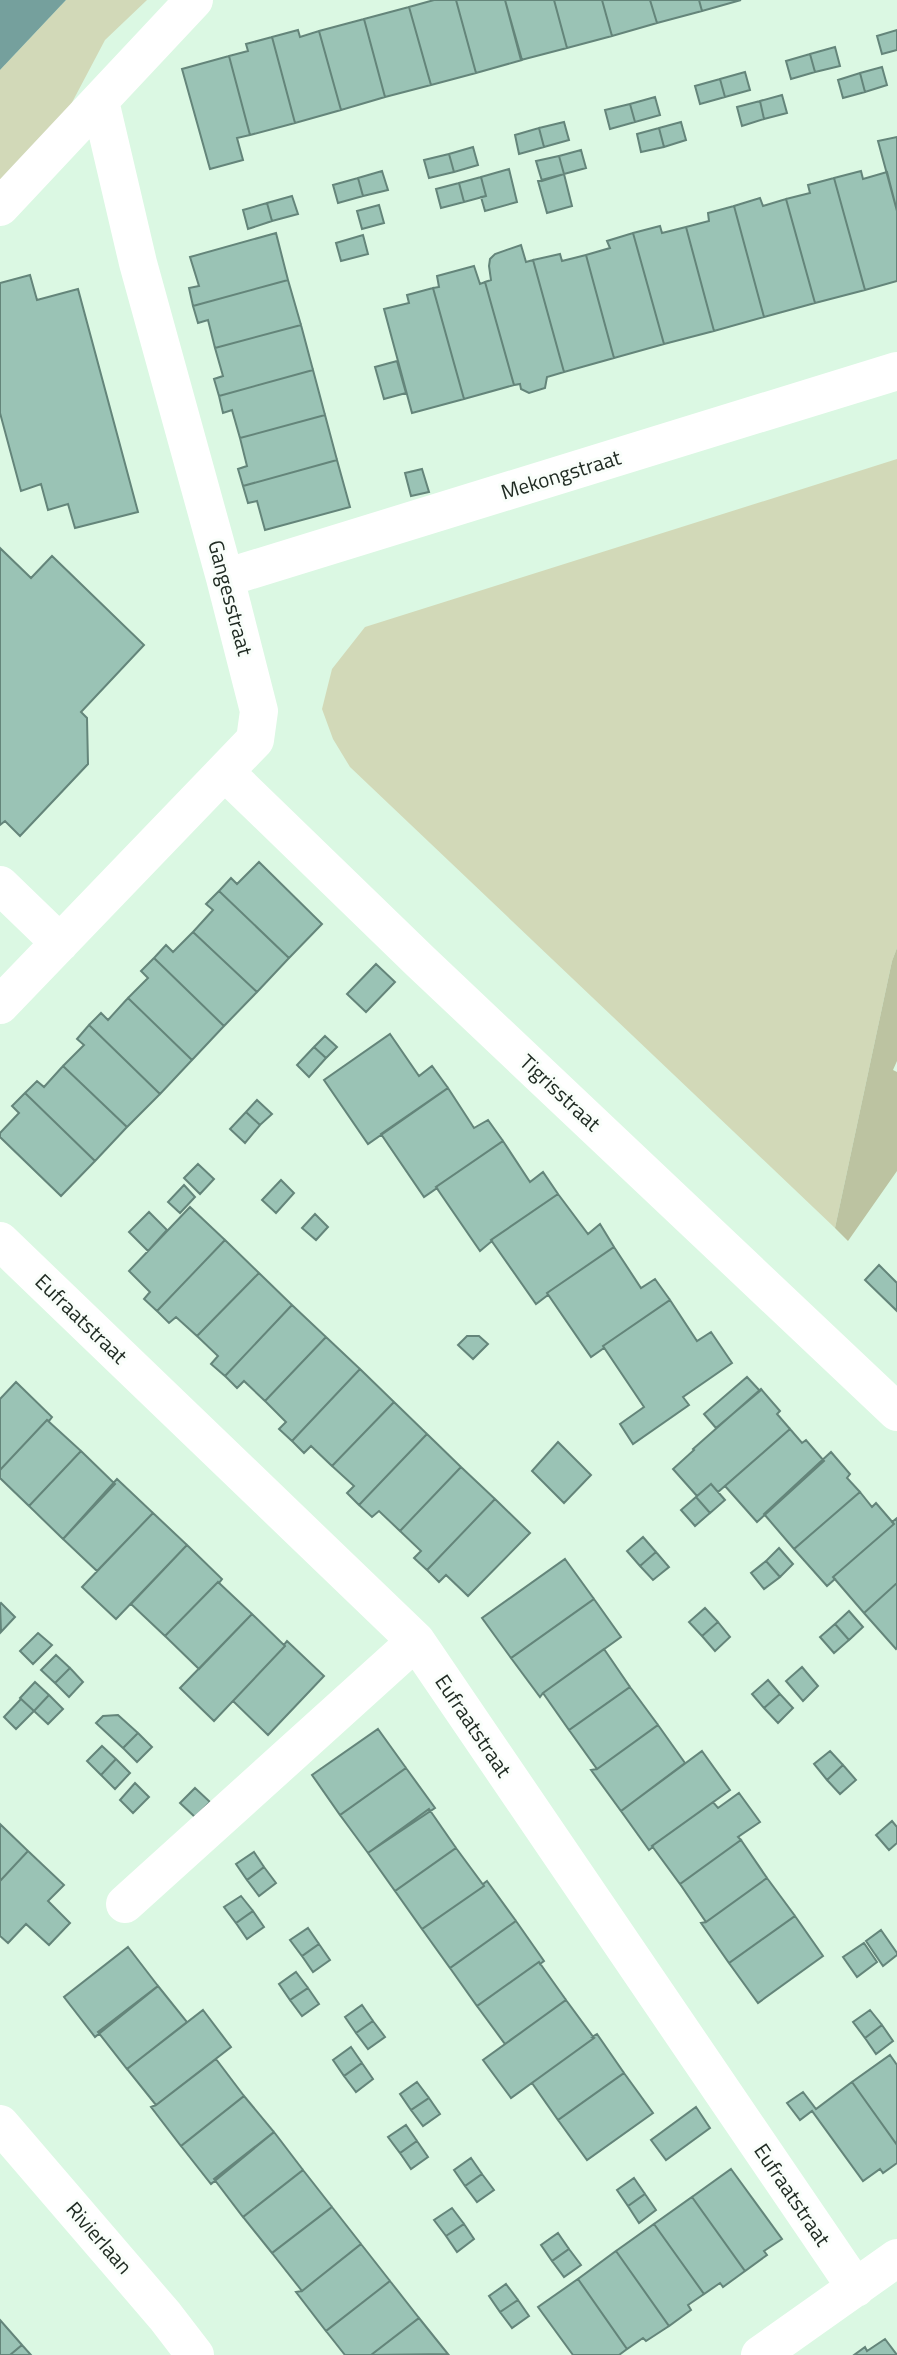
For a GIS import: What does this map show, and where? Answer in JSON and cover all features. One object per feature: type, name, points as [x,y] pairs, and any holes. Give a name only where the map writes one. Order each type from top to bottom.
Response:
[{"type":"street","points":[[0,208],[194,0]]},
{"type":"street","name":"Gangesstraat","points":[[0,1005],[254,740],[259,711],[138,263],[100,101]]},
{"type":"street","name":"Mekongstraat","points":[[225,578],[897,372]]},
{"type":"street","name":"Tigrisstraat","points":[[225,772],[421,962],[897,1412]]},
{"type":"street","points":[[0,885],[60,943]]},
{"type":"street","name":"Eufraatstraat","points":[[0,1241],[416,1641],[856,2288]]},
{"type":"street","points":[[125,1903],[416,1641]]},
{"type":"street","name":"Rivierlaan","points":[[0,2124],[165,2316],[195,2355]]},
{"type":"street","points":[[760,2355],[897,2258]]},
{"type":"green space","points":[[66,0],[147,0],[105,40],[67,112],[0,184],[0,70]]},
{"type":"green space","points":[[897,459],[897,948],[835,1228],[350,767],[333,739],[322,709],[332,669],[365,627]]},
{"type":"green space","points":[[897,948],[897,1061],[893,1070],[897,1072],[897,1171],[848,1241],[835,1228]]},
{"type":"water","points":[[0,0],[66,0],[0,70]]},
{"type":"building","points":[[434,0],[456,0],[476,73],[431,85],[409,7]]},
{"type":"building","points":[[456,0],[505,0],[522,60],[476,73]]},
{"type":"building","points":[[505,0],[554,0],[567,48],[521,60]]},
{"type":"building","points":[[554,0],[602,0],[612,36],[567,48]]},
{"type":"building","points":[[602,0],[650,0],[657,23],[612,36]]},
{"type":"building","points":[[650,0],[699,0],[702,11],[657,23]]},
{"type":"building","points":[[699,0],[741,0],[702,11]]},
{"type":"building","points":[[409,7],[431,85],[385,97],[364,19]]},
{"type":"building","points":[[364,19],[385,97],[341,110],[319,31]]},
{"type":"building","points":[[298,30],[300,37],[319,31],[341,110],[295,123],[272,37]]},
{"type":"building","points":[[897,30],[897,50],[882,54],[877,36]]},
{"type":"building","points":[[272,37],[295,123],[250,135],[229,56],[248,51],[246,44]]},
{"type":"building","points":[[835,47],[840,66],[815,72],[810,54]]},
{"type":"building","points":[[810,54],[815,72],[791,79],[786,61]]},
{"type":"building","points":[[229,56],[250,135],[237,138],[243,160],[210,169],[182,69]]},
{"type":"building","points":[[882,67],[887,85],[865,92],[860,73]]},
{"type":"building","points":[[745,72],[750,90],[725,97],[720,79]]},
{"type":"building","points":[[860,73],[865,92],[843,98],[838,80]]},
{"type":"building","points":[[720,79],[725,97],[700,104],[695,86]]},
{"type":"building","points":[[782,95],[787,113],[764,119],[760,101]]},
{"type":"building","points":[[655,97],[660,115],[635,122],[630,104]]},
{"type":"building","points":[[760,101],[764,119],[742,126],[737,107]]},
{"type":"building","points":[[630,104],[635,122],[610,129],[605,110]]},
{"type":"building","points":[[564,122],[569,140],[544,147],[539,128]]},
{"type":"building","points":[[681,122],[686,140],[664,147],[659,128]]},
{"type":"building","points":[[539,128],[544,147],[519,154],[515,135]]},
{"type":"building","points":[[659,128],[664,147],[641,152],[637,134]]},
{"type":"building","points":[[897,137],[897,211],[878,141]]},
{"type":"building","points":[[473,147],[478,165],[454,172],[449,154]]},
{"type":"building","points":[[581,150],[586,168],[564,174],[559,156]]},
{"type":"building","points":[[449,154],[454,172],[429,178],[424,160]]},
{"type":"building","points":[[559,156],[564,174],[542,181],[536,161]]},
{"type":"building","points":[[509,169],[517,202],[485,211],[481,197],[486,196],[481,177]]},
{"type":"building","points":[[382,171],[388,190],[363,196],[358,178]]},
{"type":"building","points":[[861,171],[863,179],[887,172],[897,211],[897,281],[865,290],[834,178]]},
{"type":"building","points":[[564,174],[572,206],[547,213],[538,181]]},
{"type":"building","points":[[481,177],[486,196],[464,202],[459,183]]},
{"type":"building","points":[[358,178],[363,196],[338,203],[333,185]]},
{"type":"building","points":[[834,178],[865,290],[815,303],[786,199],[810,193],[808,185]]},
{"type":"building","points":[[459,183],[464,202],[441,208],[436,189]]},
{"type":"building","points":[[292,196],[298,214],[272,221],[267,203]]},
{"type":"building","points":[[760,198],[763,206],[786,199],[815,303],[764,317],[734,206]]},
{"type":"building","points":[[267,203],[272,221],[248,229],[243,210]]},
{"type":"building","points":[[379,205],[384,223],[362,229],[357,211]]},
{"type":"building","points":[[734,206],[764,317],[714,331],[686,227],[709,221],[708,213]]},
{"type":"building","points":[[660,226],[662,233],[686,227],[714,331],[664,344],[633,233]]},
{"type":"building","points":[[276,233],[288,280],[193,306],[189,288],[199,286],[190,257]]},
{"type":"building","points":[[633,233],[664,344],[614,358],[586,255],[610,248],[607,241]]},
{"type":"building","points":[[363,235],[368,254],[341,261],[336,243]]},
{"type":"building","points":[[521,245],[526,262],[533,260],[564,372],[547,377],[545,388],[529,393],[521,389],[520,384],[514,385],[485,282],[491,280],[490,259],[495,254]]},
{"type":"building","points":[[560,254],[562,261],[586,255],[614,358],[564,372],[533,260]]},
{"type":"building","points":[[474,266],[480,284],[485,282],[514,385],[464,399],[433,288],[439,287],[437,276]]},
{"type":"building","points":[[30,275],[37,300],[78,289],[138,512],[75,528],[68,504],[48,510],[41,484],[21,491],[0,413],[0,283]]},
{"type":"building","points":[[288,280],[301,325],[215,348],[208,320],[198,323],[193,306]]},
{"type":"building","points":[[433,288],[464,399],[412,413],[384,309],[409,303],[407,295]]},
{"type":"building","points":[[301,325],[313,370],[219,396],[214,379],[223,376],[215,348]]},
{"type":"building","points":[[397,361],[406,393],[384,399],[375,367]]},
{"type":"building","points":[[313,370],[325,415],[240,438],[232,410],[223,413],[219,396]]},
{"type":"building","points":[[325,415],[337,460],[243,486],[238,469],[247,466],[240,438]]},
{"type":"building","points":[[337,460],[350,507],[265,530],[257,501],[248,503],[243,486]]},
{"type":"building","points":[[422,469],[429,492],[411,496],[405,473]]},
{"type":"building","points":[[0,548],[31,578],[52,556],[144,645],[81,712],[87,718],[88,764],[20,836],[5,821],[0,825]]},
{"type":"building","points":[[259,862],[322,924],[289,958],[219,891],[231,878],[237,884]]},
{"type":"building","points":[[219,891],[289,958],[257,992],[193,932],[213,910],[206,904]]},
{"type":"building","points":[[193,932],[257,992],[224,1026],[154,958],[166,945],[173,952]]},
{"type":"building","points":[[154,958],[224,1026],[192,1060],[128,998],[148,978],[141,971]]},
{"type":"building","points":[[376,964],[395,982],[366,1012],[347,994]]},
{"type":"building","points":[[128,998],[192,1060],[160,1094],[89,1025],[101,1013],[108,1020]]},
{"type":"building","points":[[89,1025],[160,1094],[127,1127],[63,1066],[84,1045],[77,1039]]},
{"type":"building","points":[[390,1034],[419,1076],[432,1066],[448,1088],[368,1144],[324,1080]]},
{"type":"building","points":[[325,1036],[337,1047],[326,1058],[314,1047]]},
{"type":"building","points":[[314,1047],[326,1058],[309,1077],[297,1065]]},
{"type":"building","points":[[63,1066],[127,1127],[95,1161],[25,1093],[37,1081],[44,1087]]},
{"type":"building","points":[[448,1088],[474,1128],[488,1120],[503,1141],[424,1197],[381,1134]]},
{"type":"building","points":[[25,1093],[95,1161],[61,1196],[0,1137],[0,1133],[19,1113],[12,1106]]},
{"type":"building","points":[[257,1100],[272,1114],[260,1125],[246,1112]]},
{"type":"building","points":[[246,1112],[260,1125],[245,1143],[230,1129]]},
{"type":"building","points":[[503,1141],[530,1182],[543,1172],[558,1194],[491,1240],[480,1251],[436,1187]]},
{"type":"building","points":[[198,1164],[214,1179],[200,1194],[184,1178]]},
{"type":"building","points":[[281,1180],[294,1193],[276,1213],[262,1200]]},
{"type":"building","points":[[184,1185],[195,1197],[180,1213],[168,1202]]},
{"type":"building","points":[[558,1194],[588,1234],[600,1224],[614,1247],[547,1293],[548,1295],[536,1304],[491,1240]]},
{"type":"building","points":[[190,1207],[225,1240],[157,1311],[144,1299],[150,1292],[129,1271]]},
{"type":"building","points":[[149,1212],[167,1230],[148,1251],[129,1232]]},
{"type":"building","points":[[315,1214],[328,1227],[316,1240],[302,1228]]},
{"type":"building","points":[[225,1240],[259,1273],[197,1336],[176,1317],[169,1323],[157,1311]]},
{"type":"building","points":[[614,1247],[641,1288],[655,1279],[670,1300],[591,1357],[547,1293]]},
{"type":"building","points":[[879,1265],[897,1283],[897,1311],[865,1280]]},
{"type":"building","points":[[259,1273],[292,1305],[225,1376],[211,1364],[218,1356],[197,1336]]},
{"type":"building","points":[[670,1300],[697,1341],[711,1332],[732,1363],[683,1397],[689,1405],[633,1444],[620,1424],[644,1407],[603,1346]]},
{"type":"building","points":[[292,1305],[326,1337],[265,1401],[244,1381],[237,1388],[225,1376]]},
{"type":"building","points":[[467,1336],[479,1336],[488,1344],[473,1359],[458,1345]]},
{"type":"building","points":[[326,1337],[360,1369],[292,1441],[279,1429],[286,1422],[265,1401]]},
{"type":"building","points":[[360,1369],[394,1402],[332,1466],[311,1446],[304,1453],[292,1441]]},
{"type":"building","points":[[747,1377],[760,1391],[716,1428],[704,1414]]},
{"type":"building","points":[[16,1382],[52,1417],[0,1470],[0,1399]]},
{"type":"building","points":[[761,1389],[780,1411],[777,1414],[790,1429],[718,1492],[711,1484],[697,1496],[673,1469]]},
{"type":"building","points":[[394,1402],[427,1434],[359,1505],[347,1493],[354,1486],[332,1466]]},
{"type":"building","points":[[47,1420],[81,1451],[29,1506],[0,1478],[0,1470]]},
{"type":"building","points":[[790,1429],[802,1443],[806,1440],[824,1461],[757,1522],[725,1486]]},
{"type":"building","points":[[427,1434],[461,1467],[400,1531],[379,1511],[372,1517],[359,1505]]},
{"type":"building","points":[[558,1442],[591,1475],[564,1503],[532,1471]]},
{"type":"building","points":[[81,1451],[115,1484],[63,1539],[29,1506]]},
{"type":"building","points":[[831,1452],[850,1474],[847,1478],[860,1492],[794,1549],[764,1514]]},
{"type":"building","points":[[461,1467],[495,1499],[427,1570],[414,1558],[421,1551],[400,1531]]},
{"type":"building","points":[[117,1479],[153,1513],[97,1571],[63,1539]]},
{"type":"building","points":[[711,1484],[725,1500],[710,1513],[696,1497]]},
{"type":"building","points":[[860,1492],[872,1507],[876,1503],[894,1524],[833,1577],[835,1579],[827,1586],[794,1549]]},
{"type":"building","points":[[696,1497],[710,1513],[695,1526],[681,1510]]},
{"type":"building","points":[[495,1499],[530,1533],[468,1596],[446,1575],[439,1582],[427,1570]]},
{"type":"building","points":[[153,1513],[187,1545],[116,1619],[82,1587]]},
{"type":"building","points":[[897,1518],[897,1583],[864,1613],[833,1577],[894,1524],[892,1522]]},
{"type":"building","points":[[643,1537],[656,1552],[640,1566],[627,1551]]},
{"type":"building","points":[[187,1545],[222,1579],[165,1636],[131,1604]]},
{"type":"building","points":[[779,1548],[793,1564],[780,1577],[766,1561]]},
{"type":"building","points":[[656,1552],[669,1567],[653,1580],[640,1566]]},
{"type":"building","points":[[565,1559],[594,1599],[511,1658],[482,1618]]},
{"type":"building","points":[[766,1561],[780,1577],[764,1589],[751,1573]]},
{"type":"building","points":[[218,1582],[252,1614],[199,1669],[165,1636]]},
{"type":"building","points":[[897,1583],[897,1648],[896,1649],[864,1613]]},
{"type":"building","points":[[594,1599],[621,1637],[540,1697],[511,1658]]},
{"type":"building","points":[[0,1604],[15,1617],[1,1632]]},
{"type":"building","points":[[705,1608],[718,1622],[702,1636],[689,1622]]},
{"type":"building","points":[[849,1611],[863,1627],[849,1640],[835,1624]]},
{"type":"building","points":[[252,1614],[285,1646],[214,1721],[180,1688]]},
{"type":"building","points":[[718,1622],[730,1637],[715,1651],[702,1636]]},
{"type":"building","points":[[835,1624],[849,1640],[834,1653],[820,1637]]},
{"type":"building","points":[[38,1633],[52,1645],[33,1664],[20,1651]]},
{"type":"building","points":[[287,1641],[324,1676],[268,1735],[233,1701]]},
{"type":"building","points":[[604,1649],[630,1687],[569,1730],[543,1693]]},
{"type":"building","points":[[56,1655],[70,1668],[55,1683],[41,1670]]},
{"type":"building","points":[[802,1667],[818,1686],[803,1701],[786,1681]]},
{"type":"building","points":[[70,1668],[83,1682],[69,1697],[55,1683]]},
{"type":"building","points":[[768,1680],[780,1694],[764,1708],[752,1694]]},
{"type":"building","points":[[35,1682],[49,1695],[34,1711],[20,1698]]},
{"type":"building","points":[[630,1687],[658,1725],[597,1769],[569,1730]]},
{"type":"building","points":[[780,1694],[793,1708],[778,1723],[764,1708]]},
{"type":"building","points":[[49,1695],[63,1709],[48,1724],[34,1711]]},
{"type":"building","points":[[21,1699],[34,1711],[16,1729],[4,1717]]},
{"type":"building","points":[[118,1715],[138,1733],[123,1748],[96,1723],[103,1716]]},
{"type":"building","points":[[658,1725],[685,1763],[621,1811],[591,1770],[597,1769]]},
{"type":"building","points":[[378,1729],[406,1768],[340,1815],[312,1775]]},
{"type":"building","points":[[138,1733],[152,1747],[137,1762],[123,1748]]},
{"type":"building","points":[[102,1746],[116,1759],[101,1775],[87,1761]]},
{"type":"building","points":[[702,1751],[730,1790],[649,1850],[621,1811]]},
{"type":"building","points":[[830,1751],[843,1765],[827,1780],[814,1764]]},
{"type":"building","points":[[116,1759],[130,1773],[115,1789],[101,1775]]},
{"type":"building","points":[[843,1765],[856,1780],[840,1794],[827,1780]]},
{"type":"building","points":[[406,1768],[435,1808],[368,1853],[340,1815]]},
{"type":"building","points":[[135,1783],[149,1797],[133,1813],[120,1800]]},
{"type":"building","points":[[195,1788],[210,1802],[195,1817],[180,1803]]},
{"type":"building","points":[[739,1793],[760,1822],[738,1837],[741,1840],[680,1884],[652,1846],[713,1802],[718,1808]]},
{"type":"building","points":[[429,1809],[456,1848],[395,1891],[368,1853]]},
{"type":"building","points":[[892,1821],[897,1827],[897,1843],[889,1850],[876,1835]]},
{"type":"building","points":[[0,1824],[28,1851],[0,1881]]},
{"type":"building","points":[[741,1840],[767,1878],[706,1922],[680,1884]]},
{"type":"building","points":[[456,1848],[484,1886],[422,1929],[395,1891]]},
{"type":"building","points":[[28,1851],[64,1885],[48,1901],[70,1923],[49,1945],[26,1924],[8,1943],[0,1936],[0,1881]]},
{"type":"building","points":[[254,1852],[264,1867],[247,1880],[236,1864]]},
{"type":"building","points":[[264,1867],[276,1883],[259,1896],[247,1880]]},
{"type":"building","points":[[767,1878],[795,1916],[729,1963],[701,1923]]},
{"type":"building","points":[[487,1881],[516,1921],[450,1968],[422,1929],[484,1886]]},
{"type":"building","points":[[241,1896],[253,1911],[236,1923],[224,1907]]},
{"type":"building","points":[[253,1911],[264,1927],[247,1939],[236,1923]]},
{"type":"building","points":[[795,1916],[823,1956],[758,2003],[729,1963]]},
{"type":"building","points":[[516,1921],[544,1961],[477,2006],[450,1968]]},
{"type":"building","points":[[308,1928],[319,1944],[302,1956],[290,1940]]},
{"type":"building","points":[[881,1930],[897,1953],[883,1966],[866,1941]]},
{"type":"building","points":[[864,1943],[877,1962],[857,1977],[843,1957]]},
{"type":"building","points":[[319,1944],[330,1960],[313,1972],[302,1956]]},
{"type":"building","points":[[128,1947],[158,1986],[95,2037],[64,1997]]},
{"type":"building","points":[[539,1962],[566,2000],[505,2044],[477,2006]]},
{"type":"building","points":[[296,1972],[308,1988],[290,2000],[279,1984]]},
{"type":"building","points":[[158,1986],[187,2022],[127,2069],[98,2032]]},
{"type":"building","points":[[308,1988],[319,2004],[302,2016],[290,2000]]},
{"type":"building","points":[[566,2000],[594,2038],[511,2098],[483,2060]]},
{"type":"building","points":[[362,2005],[373,2021],[356,2033],[345,2017]]},
{"type":"building","points":[[203,2010],[231,2047],[156,2105],[127,2069]]},
{"type":"building","points":[[870,2010],[882,2025],[865,2038],[853,2022]]},
{"type":"building","points":[[373,2021],[385,2037],[368,2049],[356,2033]]},
{"type":"building","points":[[882,2025],[893,2041],[876,2054],[865,2038]]},
{"type":"building","points":[[597,2034],[624,2073],[558,2120],[532,2083]]},
{"type":"building","points":[[351,2047],[362,2063],[344,2076],[333,2060]]},
{"type":"building","points":[[890,2055],[897,2065],[897,2145],[852,2082]]},
{"type":"building","points":[[216,2059],[244,2096],[181,2146],[151,2107]]},
{"type":"building","points":[[362,2063],[373,2079],[356,2092],[344,2076]]},
{"type":"building","points":[[624,2073],[653,2113],[587,2160],[558,2120]]},
{"type":"building","points":[[417,2082],[429,2098],[411,2110],[400,2094]]},
{"type":"building","points":[[852,2082],[897,2145],[897,2163],[883,2173],[880,2169],[863,2181],[812,2111],[800,2120],[787,2103],[803,2092],[816,2109]]},
{"type":"building","points":[[244,2096],[274,2132],[211,2184],[181,2146]]},
{"type":"building","points":[[429,2098],[440,2114],[423,2126],[411,2110]]},
{"type":"building","points":[[696,2107],[710,2128],[666,2160],[651,2140]]},
{"type":"building","points":[[406,2125],[417,2141],[400,2153],[388,2137]]},
{"type":"building","points":[[274,2132],[303,2170],[243,2217],[214,2179]]},
{"type":"building","points":[[417,2141],[428,2157],[411,2169],[400,2153]]},
{"type":"building","points":[[471,2158],[482,2174],[465,2186],[454,2170]]},
{"type":"building","points":[[731,2169],[782,2239],[764,2251],[767,2255],[745,2271],[692,2197]]},
{"type":"building","points":[[303,2170],[332,2207],[272,2253],[243,2217]]},
{"type":"building","points":[[482,2174],[494,2190],[477,2202],[465,2186]]},
{"type":"building","points":[[634,2178],[645,2194],[628,2206],[617,2190]]},
{"type":"building","points":[[645,2194],[656,2210],[639,2223],[628,2206]]},
{"type":"building","points":[[692,2197],[745,2271],[723,2287],[720,2283],[704,2294],[654,2224]]},
{"type":"building","points":[[332,2207],[361,2244],[302,2291],[272,2253]]},
{"type":"building","points":[[452,2208],[464,2224],[446,2236],[434,2220]]},
{"type":"building","points":[[464,2224],[474,2239],[457,2252],[446,2236]]},
{"type":"building","points":[[654,2224],[704,2294],[688,2305],[691,2310],[669,2326],[616,2251]]},
{"type":"building","points":[[558,2233],[569,2249],[552,2261],[541,2245]]},
{"type":"building","points":[[361,2244],[390,2281],[326,2331],[296,2292],[302,2291]]},
{"type":"building","points":[[569,2249],[581,2265],[564,2277],[552,2261]]},
{"type":"building","points":[[616,2251],[669,2326],[646,2341],[643,2338],[627,2349],[578,2279]]},
{"type":"building","points":[[578,2279],[627,2349],[619,2355],[573,2355],[538,2307]]},
{"type":"building","points":[[390,2281],[419,2318],[371,2355],[345,2355],[326,2331]]},
{"type":"building","points":[[506,2284],[518,2300],[500,2312],[489,2296]]},
{"type":"building","points":[[518,2300],[529,2316],[512,2328],[500,2312]]},
{"type":"building","points":[[419,2318],[448,2354],[371,2355]]},
{"type":"building","points":[[0,2320],[22,2345],[10,2355],[0,2355]]},
{"type":"building","points":[[885,2339],[897,2355],[854,2355],[865,2347],[867,2351]]},
{"type":"building","points":[[22,2345],[31,2355],[10,2355]]}]
